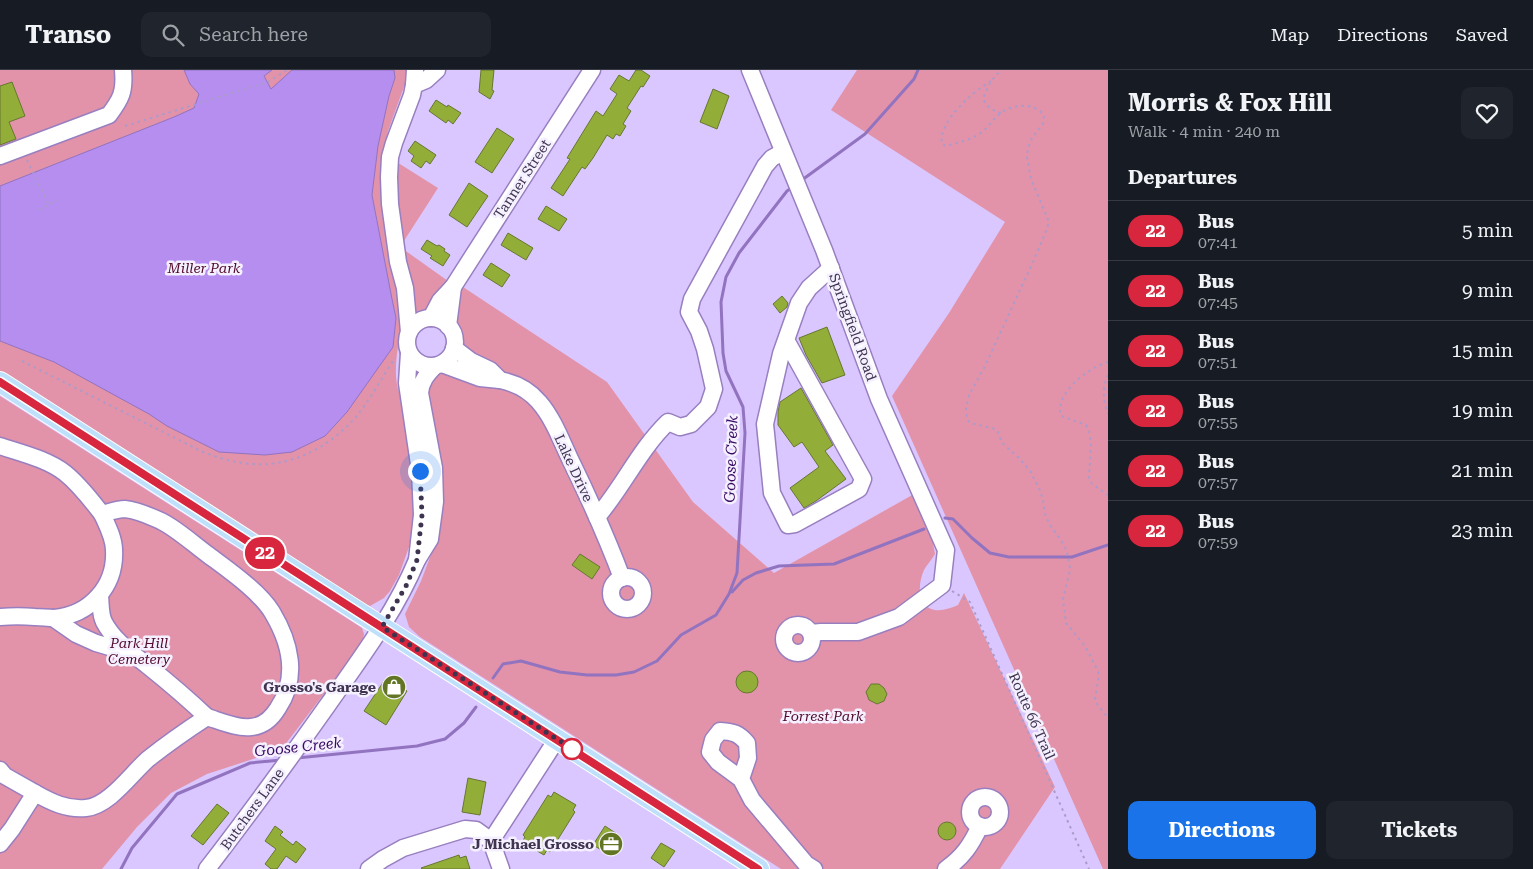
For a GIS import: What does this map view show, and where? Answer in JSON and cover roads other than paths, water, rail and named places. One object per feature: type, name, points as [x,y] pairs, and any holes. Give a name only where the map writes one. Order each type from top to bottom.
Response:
[{"type":"main road","points":[[0,382],[758,869]]},
{"type":"street","points":[[0,156],[108,115],[120,100],[124,82],[123,70]]},
{"type":"street","points":[[417,560],[422,515],[420,471],[402,356],[409,332],[405,288],[398,262],[390,204],[389,177],[390,157],[400,124],[412,95],[415,77],[426,80],[437,70]]},
{"type":"street","name":"Tanner Street","points":[[429,318],[440,301],[453,287],[592,70]]},
{"type":"street","name":"Springfield Road","points":[[750,70],[831,268],[879,399],[946,550],[942,585],[899,617],[858,632],[821,632],[811,634]]},
{"type":"street","points":[[597,517],[625,480],[644,450],[668,422],[680,427],[691,424],[708,407],[714,389],[710,367],[699,331],[689,312],[692,300],[765,166],[772,158],[783,152]]},
{"type":"street","points":[[786,340],[863,479],[859,488],[795,524],[788,525],[772,493],[765,424],[781,354],[799,303],[809,288],[831,268]]},
{"type":"street","name":"Tanner Street","points":[[448,326],[453,287]]},
{"type":"street","points":[[382,627],[430,539],[435,502],[434,468],[420,393],[421,385],[428,374],[450,357],[455,340],[453,332],[448,326],[443,322],[429,318],[405,288]]},
{"type":"street","points":[[409,332],[416,323],[429,318]]},
{"type":"street","name":"Lake Drive","points":[[454,348],[471,361],[490,370],[500,380]]},
{"type":"street","points":[[402,356],[427,366],[438,365]]},
{"type":"street","name":"Lake Drive","points":[[438,365],[480,378],[510,382],[530,393],[546,410],[561,438],[613,552],[622,578]]},
{"type":"street","points":[[0,446],[46,462],[64,472],[82,489],[102,514],[114,550],[112,570],[108,584],[100,596],[87,607],[71,615],[53,618],[38,616],[0,617]]},
{"type":"street","points":[[100,596],[101,613],[104,623],[130,653],[148,665],[207,716],[230,724],[250,728],[262,725],[274,714],[283,700],[290,683],[289,654],[283,633],[271,610],[258,596],[187,538],[161,521],[142,513],[124,509],[102,514]]},
{"type":"street","points":[[53,618],[76,634],[96,643],[130,653]]},
{"type":"street","name":"Butchers Lane","points":[[207,869],[284,766],[382,627]]},
{"type":"street","points":[[0,770],[5,776],[49,801],[70,808],[87,808],[104,802],[148,759],[207,716]]},
{"type":"street","points":[[491,841],[557,739]]},
{"type":"street","points":[[741,779],[752,800],[806,864],[814,869]]},
{"type":"street","points":[[0,844],[35,793]]},
{"type":"street","points":[[946,869],[959,860],[974,839],[980,826]]},
{"type":"street","points":[[369,869],[383,858],[403,848],[465,829],[476,830],[491,841],[501,869]]},
{"type":"waterway","name":"Goose Creek","points":[[802,180],[865,134],[914,79],[918,70]]},
{"type":"waterway","name":"Goose Creek","points":[[493,678],[503,664],[521,661],[560,672],[587,675],[616,675],[634,672],[657,661],[681,635],[716,615],[729,594],[737,573],[745,433],[743,407],[726,371],[723,353],[721,302],[726,277],[739,253],[787,191],[793,187]]},
{"type":"waterway","points":[[945,518],[953,519],[990,553],[1009,557],[1072,557],[1108,545]]},
{"type":"waterway","points":[[732,592],[743,580],[756,573],[779,566],[834,564],[924,529]]},
{"type":"waterway","name":"Goose Creek","points":[[297,758],[417,746],[445,739],[464,723],[476,707]]},
{"type":"waterway","name":"Goose Creek","points":[[121,869],[132,848],[177,794],[250,763],[281,760]]},
{"type":"place","name":"Grosso's Garage","points":[[394,687]]},
{"type":"place","name":"J Michael Grosso","points":[[611,844]]},
{"type":"park label","name":"Miller Park","points":[[204,268]]},
{"type":"park label","name":"Park Hill Cemetery","points":[[139,652]]},
{"type":"park label","name":"Forrest Park","points":[[823,716]]}]
